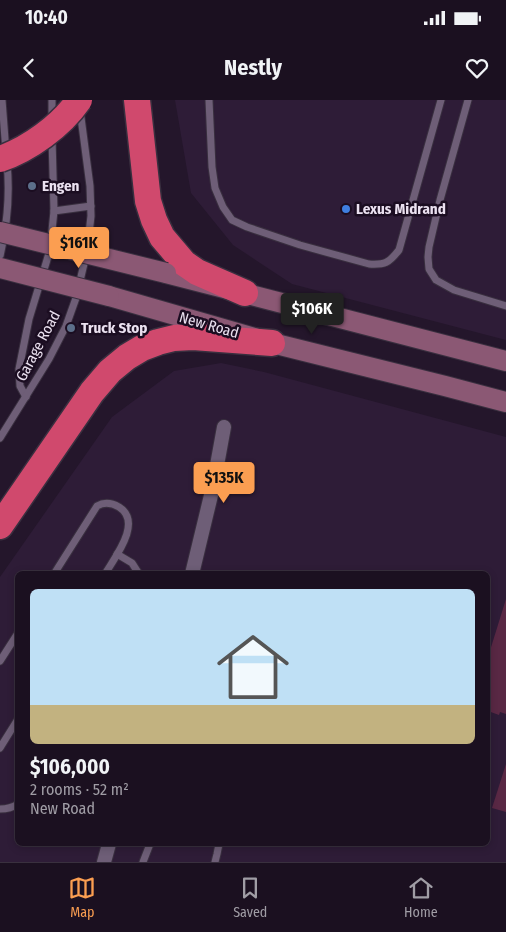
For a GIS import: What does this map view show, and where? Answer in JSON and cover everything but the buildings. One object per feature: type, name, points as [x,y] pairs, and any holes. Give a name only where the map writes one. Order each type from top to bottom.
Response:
[{"type":"highway","points":[[0,159],[25,148],[36,140],[58,123],[78,100]]},
{"type":"highway","points":[[136,100],[148,201],[162,237],[184,263],[197,272],[245,293]]},
{"type":"highway","points":[[0,526],[92,392],[110,371],[128,357],[142,348],[174,338],[193,337],[272,343]]},
{"type":"main road","points":[[0,232],[506,361]]},
{"type":"main road","name":"New Road","points":[[0,268],[109,296],[272,343],[506,402]]},
{"type":"street","points":[[193,571],[213,487],[224,428]]},
{"type":"street","points":[[104,862],[108,846]]},
{"type":"lane","points":[[0,256],[8,196],[2,100]]},
{"type":"lane","name":"Garage Road","points":[[26,398],[20,386],[19,369],[29,319],[50,250],[54,210],[52,100]]},
{"type":"lane","name":"Garage Road","points":[[0,438],[49,359],[66,326],[76,298],[87,251],[91,216],[90,186],[78,100]]},
{"type":"lane","points":[[209,100],[212,167],[215,188],[223,207],[232,220],[300,245],[378,265],[391,260],[399,250],[441,100]]},
{"type":"lane","points":[[468,100],[437,209],[429,246],[429,270],[436,280],[454,290],[506,306]]},
{"type":"lane","points":[[54,210],[91,206]]},
{"type":"lane","points":[[56,571],[92,512],[100,504],[112,503],[126,513],[129,528],[127,536],[107,571]]},
{"type":"lane","points":[[117,554],[132,563],[138,571]]},
{"type":"lane","points":[[0,661],[15,638]]},
{"type":"lane","points":[[0,748],[15,724]]},
{"type":"lane","points":[[0,809],[15,806]]},
{"type":"lane","points":[[143,862],[149,846]]},
{"type":"lane","points":[[214,862],[219,846]]},
{"type":"shaded area","points":[[175,100],[506,100],[506,340],[292,284],[233,245],[191,193]]},
{"type":"shaded area","points":[[221,363],[264,372],[506,437],[506,862],[0,862],[0,577],[112,417],[174,371]]},
{"type":"place","name":"Engen","points":[[32,186]]},
{"type":"place","name":"Lexus Midrand","points":[[346,209]]},
{"type":"place","name":"Truck Stop","points":[[71,328]]}]
